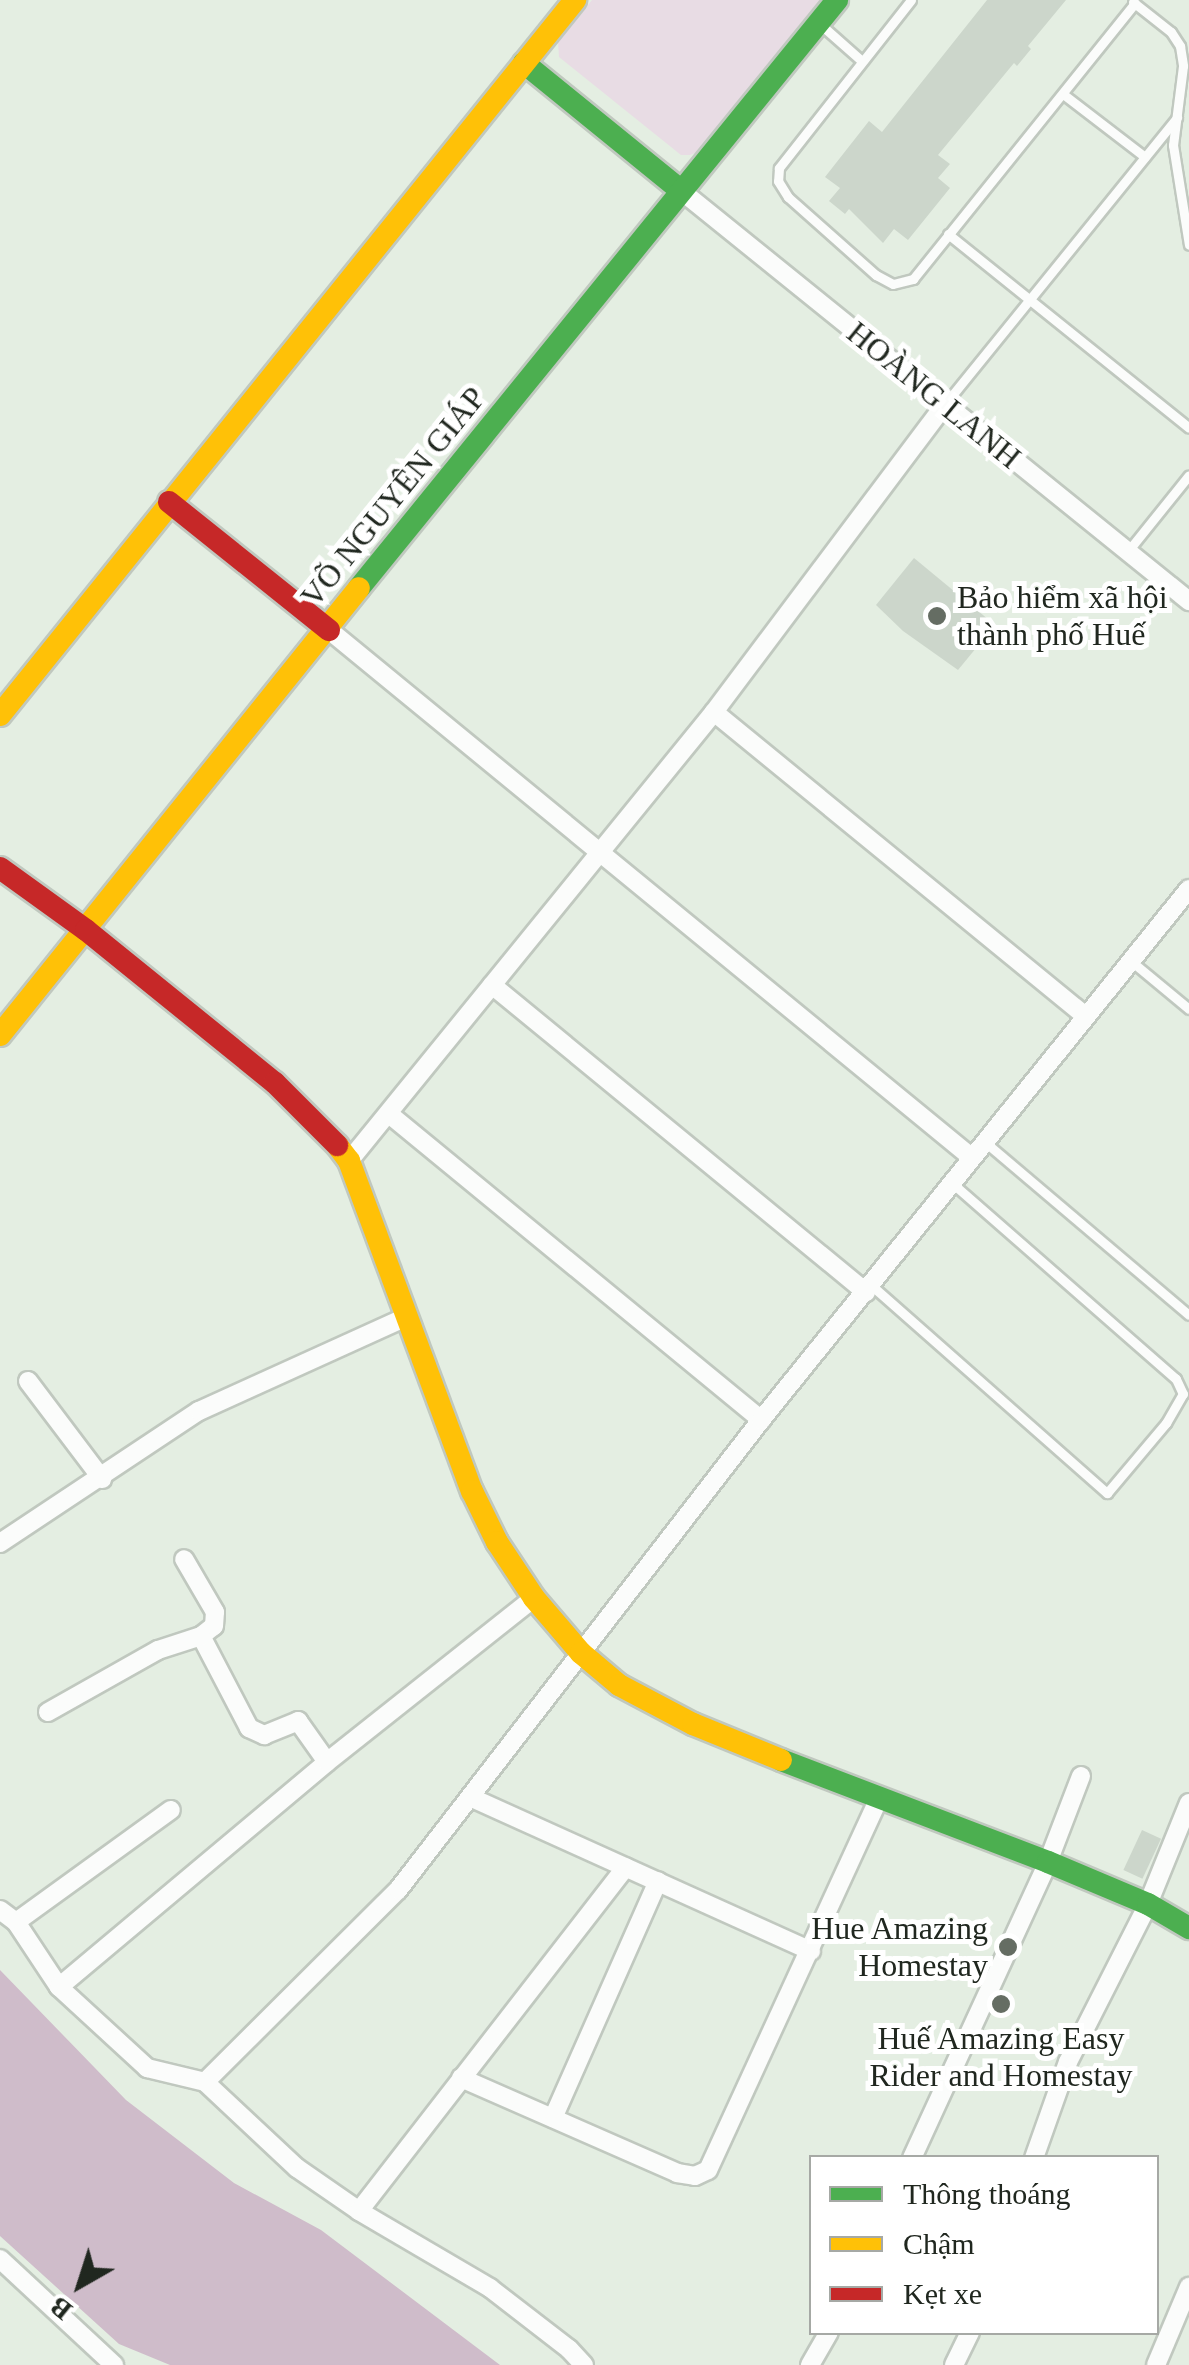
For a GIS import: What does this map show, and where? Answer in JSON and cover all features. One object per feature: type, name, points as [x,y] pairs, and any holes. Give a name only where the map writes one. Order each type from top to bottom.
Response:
[{"type":"street","points":[[0,715],[575,0]]},
{"type":"street","name":"VÕ NGUYÊN GIÁP","points":[[0,1035],[679,189],[837,0]]},
{"type":"street","points":[[524,62],[679,189]]},
{"type":"street","name":"HOÀNG LANH","points":[[679,189],[1189,601]]},
{"type":"street","points":[[348,1161],[714,712],[945,404]]},
{"type":"street","points":[[169,502],[971,1158]]},
{"type":"street","points":[[714,712],[1086,1016]]},
{"type":"street","points":[[0,868],[86,930],[275,1084],[329,1135],[348,1161],[472,1491],[497,1542],[534,1598],[581,1653],[619,1684],[692,1724],[878,1800],[1048,1862],[1148,1904],[1189,1928]]},
{"type":"street","points":[[204,2082],[398,1890],[761,1420],[1189,888]]},
{"type":"street","points":[[492,986],[869,1288]]},
{"type":"street","points":[[388,1114],[761,1420]]},
{"type":"street","points":[[0,1543],[102,1479],[199,1411],[406,1317]]},
{"type":"street","points":[[28,1381],[102,1479]]},
{"type":"street","points":[[48,1712],[158,1650],[201,1636],[217,1622],[184,1559]]},
{"type":"street","points":[[59,1987],[327,1762],[534,1598]]},
{"type":"street","points":[[201,1636],[249,1728],[264,1735],[298,1721],[327,1762]]},
{"type":"street","points":[[913,2155],[1048,1862],[1081,1776]]},
{"type":"street","points":[[472,1798],[811,1950]]},
{"type":"street","points":[[461,2078],[677,2173],[695,2176],[708,2170],[878,1800]]},
{"type":"street","points":[[1035,2155],[1068,2062],[1148,1904],[1189,1803]]},
{"type":"street","points":[[171,1810],[8,1916],[59,1987],[147,2068],[204,2082],[297,2168],[358,2212],[490,2288],[570,2349],[584,2365]]},
{"type":"street","points":[[358,2212],[626,1866]]},
{"type":"street","points":[[553,2118],[658,1881]]},
{"type":"street","points":[[3,2266],[114,2365]]},
{"type":"street","points":[[1156,2365],[1189,2287]]},
{"type":"street","points":[[810,2365],[827,2335]]},
{"type":"street","points":[[954,2365],[969,2335]]},
{"type":"lane","points":[[911,0],[779,168],[778,181],[788,197],[876,275],[893,284],[912,279],[1133,2],[1171,32],[1180,46],[1183,66],[1174,146],[1189,245]]},
{"type":"lane","points":[[818,22],[862,61]]},
{"type":"lane","points":[[1062,94],[1145,157]]},
{"type":"lane","points":[[945,404],[1177,117]]},
{"type":"lane","points":[[948,234],[1189,428]]},
{"type":"lane","points":[[1128,552],[1189,475]]},
{"type":"lane","points":[[1130,961],[1189,1009]]},
{"type":"lane","points":[[984,1141],[1189,1314]]},
{"type":"lane","points":[[869,1288],[1107,1493],[1166,1423],[1184,1394],[1176,1380],[951,1182]]},
{"type":"shaded area","points":[[592,0],[821,0],[700,151],[681,155],[559,57],[558,42]]},
{"type":"shaded area","points":[[0,1970],[126,2100],[234,2183],[321,2230],[500,2365],[170,2365],[119,2344],[0,2236]]},
{"type":"building","points":[[987,0],[1066,0],[1028,46],[1031,49],[1017,66],[1014,63],[938,155],[950,164],[938,178],[950,188],[908,240],[894,229],[883,243],[849,209],[845,214],[829,201],[840,188],[825,177],[869,121],[882,132]]},
{"type":"building","name":"Bảo hiểm xã hội thành phố Huế","points":[[914,558],[995,625],[958,670],[903,631],[876,605]]},
{"type":"building","points":[[1142,1830],[1161,1839],[1142,1879],[1123,1870]]},
{"type":"traffic: fast","points":[[359,588],[837,0]]},
{"type":"traffic: fast","points":[[524,63],[679,189]]},
{"type":"traffic: fast","points":[[781,1760],[1048,1862],[1148,1904],[1189,1928]]},
{"type":"traffic: slow","points":[[0,715],[575,0]]},
{"type":"traffic: slow","points":[[0,1035],[359,588]]},
{"type":"traffic: slow","points":[[337,1145],[349,1161],[472,1491],[497,1542],[534,1598],[581,1653],[619,1685],[693,1724],[781,1760]]},
{"type":"traffic: jam","points":[[169,502],[329,630]]},
{"type":"traffic: jam","points":[[0,868],[86,930],[275,1083],[337,1145]]},
{"type":"place","name":"Bảo hiểm xã hội thành phố Huế","points":[[937,616]]},
{"type":"place","name":"Hue Amazing Homestay","points":[[1008,1947]]},
{"type":"place","name":"Huế Amazing Easy Rider and Homestay","points":[[1001,2004]]}]
